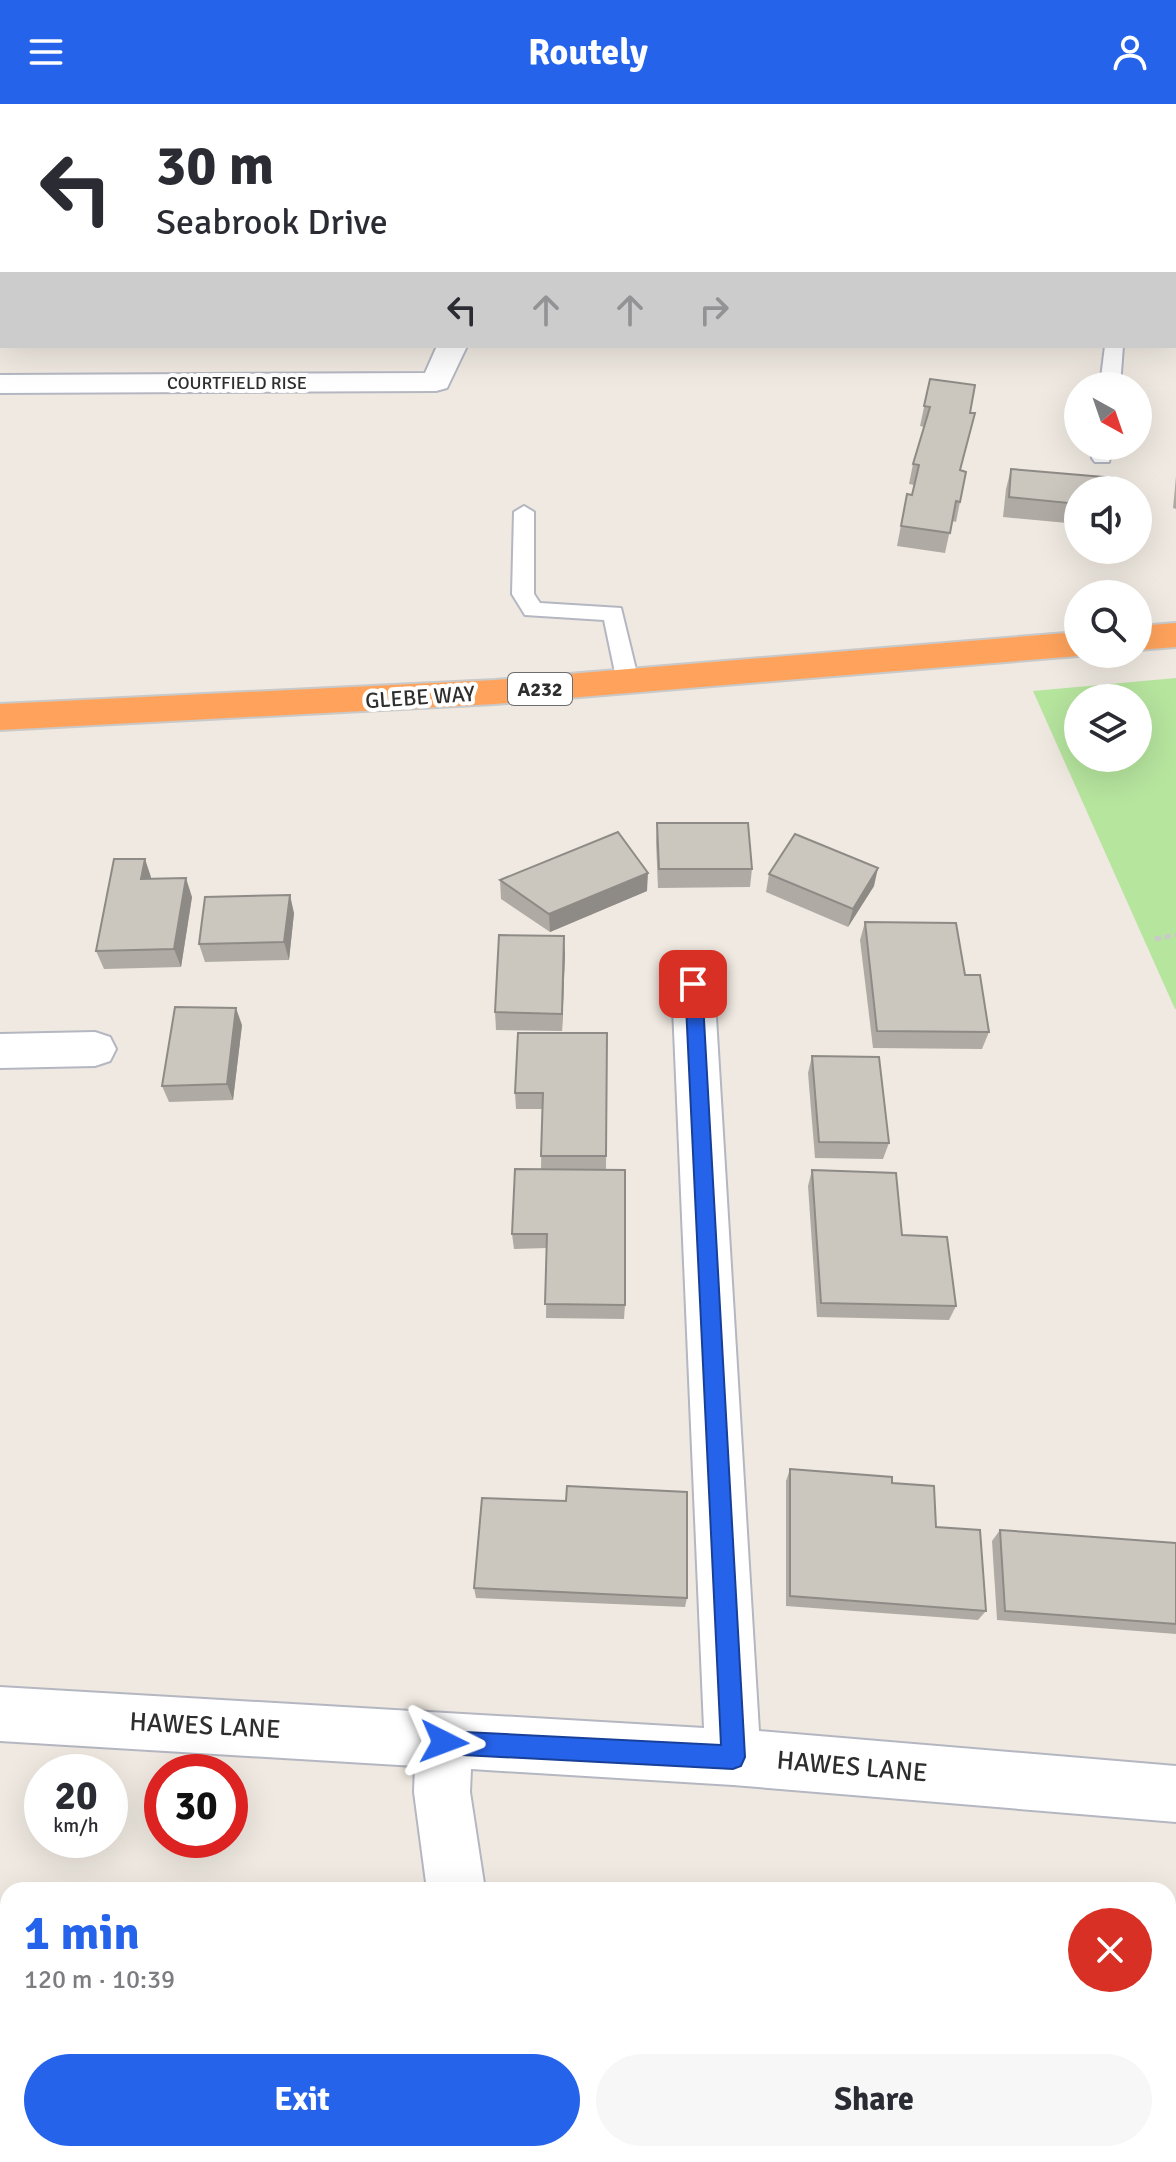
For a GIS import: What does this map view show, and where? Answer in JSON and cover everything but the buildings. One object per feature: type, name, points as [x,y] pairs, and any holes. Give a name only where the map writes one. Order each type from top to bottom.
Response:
[{"type":"highway","points":[[1152,637],[1176,635]]},
{"type":"highway","name":"GLEBE WAY","points":[[0,717],[240,707],[628,682],[1064,645]]},
{"type":"street","name":"COURTFIELD RISE","points":[[0,384],[436,382],[451,348]]},
{"type":"street","points":[[693,984],[733,1757]]},
{"type":"street","points":[[0,1051],[95,1049]]},
{"type":"street","name":"HAWES LANE","points":[[0,1714],[733,1757],[1176,1794]]},
{"type":"street","points":[[444,1742],[442,1792],[455,1882]]},
{"type":"lane","points":[[1111,372],[1114,348]]},
{"type":"lane","points":[[524,512],[523,594],[533,610],[613,613],[628,682]]},
{"type":"path","points":[[1155,939],[1176,935]]},
{"type":"green space","points":[[1176,678],[1175,1009],[1069,772],[1152,772],[1152,684],[1110,684]]},
{"type":"green space","points":[[1064,688],[1064,760],[1033,691]]},
{"type":"route","points":[[444,1742],[733,1757],[693,984]]}]
